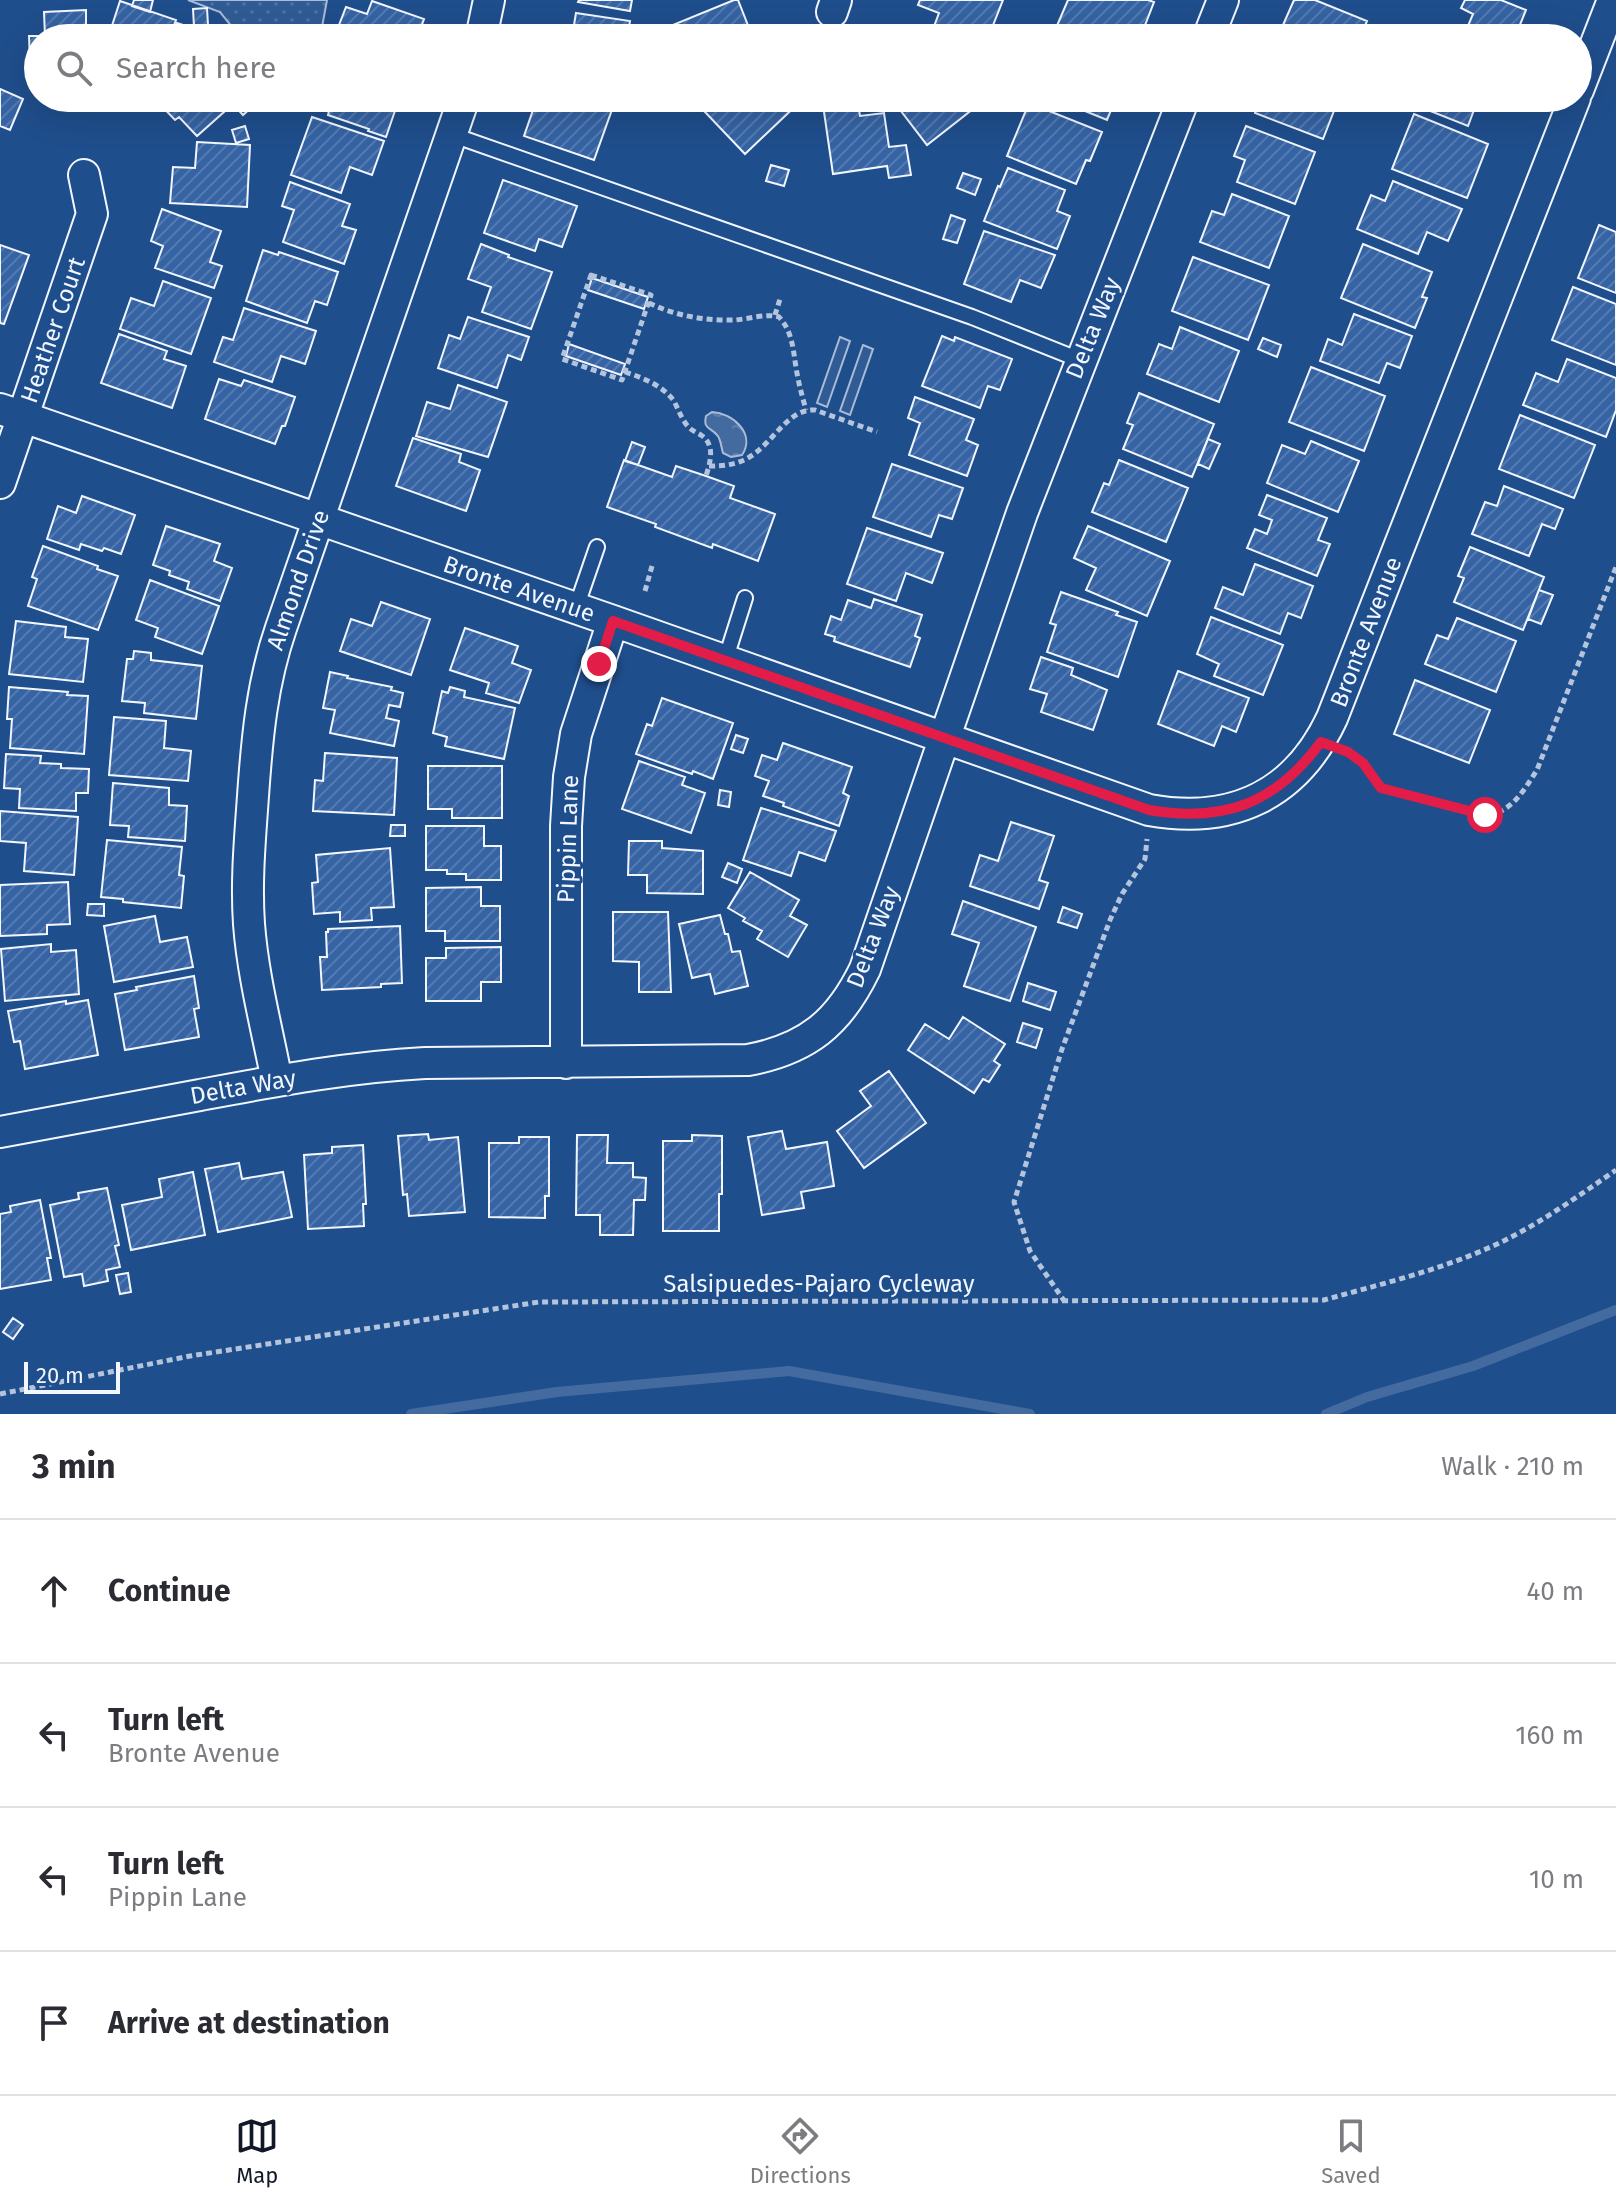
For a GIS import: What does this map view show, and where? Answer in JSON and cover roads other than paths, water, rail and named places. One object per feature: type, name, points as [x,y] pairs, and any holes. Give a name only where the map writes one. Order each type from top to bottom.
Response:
[{"type":"street","points":[[484,24],[489,0]]},
{"type":"street","points":[[1214,24],[1223,0]]},
{"type":"street","points":[[1592,54],[1613,0]]},
{"type":"street","name":"Almond Drive","points":[[277,1081],[250,927],[248,863],[260,712],[270,658],[460,112]]},
{"type":"street","name":"Delta Way","points":[[0,1132],[339,1070],[395,1065],[748,1060],[790,1048],[824,1027],[853,993],[865,969],[1022,513],[1178,112]]},
{"type":"street","name":"Bronte Avenue","points":[[11,413],[1149,810],[1171,814],[1220,811],[1245,804],[1289,780],[1321,742],[1570,112]]},
{"type":"street","name":"Heather Court","points":[[0,483],[11,413],[92,214],[84,175]]},
{"type":"street","name":"Pippin Lane","points":[[566,1063],[566,826],[569,777],[576,734],[613,621]]},
{"type":"lane","points":[[453,135],[957,312],[1080,360]]},
{"type":"lane","points":[[576,608],[597,547]]},
{"type":"lane","points":[[725,661],[745,598]]},
{"type":"water","points":[[712,412],[728,416],[740,426],[746,440],[742,455],[731,457],[723,453],[718,437],[705,423],[706,416]]},
{"type":"waterway","points":[[1326,1414],[1367,1397],[1473,1366],[1616,1310]]},
{"type":"waterway","points":[[411,1414],[557,1392],[789,1371],[1030,1414]]}]
